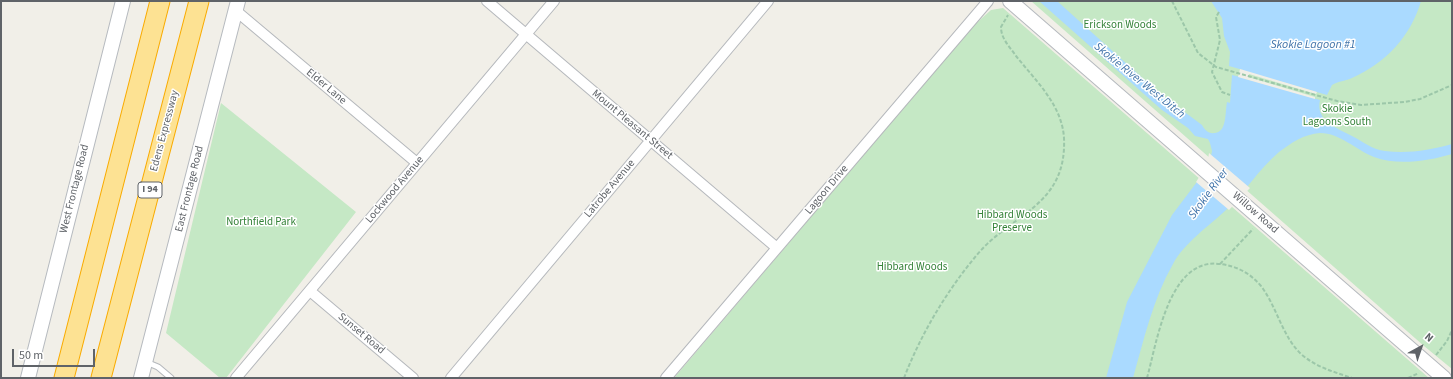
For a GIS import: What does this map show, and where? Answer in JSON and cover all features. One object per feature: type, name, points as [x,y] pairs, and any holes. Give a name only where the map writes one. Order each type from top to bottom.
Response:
[{"type":"highway","points":[[64,378],[160,1]]},
{"type":"highway","name":"Edens Expressway","points":[[101,378],[199,1]]},
{"type":"street","name":"West Frontage Road","points":[[28,378],[123,1]]},
{"type":"street","name":"Mount Pleasant Street","points":[[486,1],[777,248]]},
{"type":"street","name":"Lockwood Avenue","points":[[236,378],[554,1]]},
{"type":"street","name":"Latrobe Avenue","points":[[451,378],[768,1]]},
{"type":"street","name":"Lagoon Drive","points":[[666,378],[988,1]]},
{"type":"street","name":"Elder Lane","points":[[237,6],[417,163]]},
{"type":"street","name":"East Frontage Road","points":[[141,378],[237,6]]},
{"type":"street","name":"Willow Road","points":[[1010,7],[1192,158],[1444,378]]},
{"type":"street","name":"Sunset Road","points":[[310,291],[413,378]]},
{"type":"lane","points":[[146,361],[158,367],[171,378]]},
{"type":"path","points":[[1172,1],[1198,53],[1213,65],[1239,73],[1345,104],[1383,105],[1420,98],[1452,85]]},
{"type":"path","points":[[904,378],[925,332],[972,261],[994,238],[1038,205],[1051,189],[1059,173],[1064,151],[1064,138],[1058,112],[1050,98],[1002,36],[1001,27],[1010,7]]},
{"type":"path","points":[[1219,12],[1216,17],[1220,40],[1212,72],[1222,92],[1230,95]]},
{"type":"path","points":[[1220,264],[1253,229]]},
{"type":"path","points":[[1147,378],[1165,315],[1180,281],[1190,271],[1199,266],[1213,263],[1231,265],[1248,273],[1261,287],[1287,335],[1300,353],[1314,364],[1352,378]]},
{"type":"path","points":[[1408,378],[1419,372],[1428,364],[1447,341],[1452,330]]},
{"type":"green space","name":"Skokie Lagoons South","points":[[1031,1],[1452,1],[1452,369],[1424,346]]},
{"type":"green space","name":"Hibbard Woods","points":[[1003,8],[1429,378],[674,378],[973,26],[991,10]]},
{"type":"green space","name":"Northfield Park","points":[[221,103],[356,212],[226,378],[220,378],[166,333]]},
{"type":"water","points":[[1039,1],[1057,1],[1159,93],[1202,125],[1207,131],[1210,133],[1215,133],[1219,132],[1224,125],[1227,102],[1230,103],[1232,75],[1240,77],[1243,70],[1229,66],[1230,52],[1224,36],[1222,18],[1211,1],[1421,1],[1411,26],[1396,47],[1376,65],[1350,79],[1332,85],[1327,95],[1248,72],[1246,79],[1320,100],[1319,107],[1321,113],[1328,123],[1376,149],[1394,152],[1411,152],[1452,144],[1452,154],[1413,162],[1383,160],[1367,154],[1334,136],[1320,133],[1303,137],[1288,145],[1258,173],[1233,203],[1197,235],[1178,256],[1166,277],[1154,305],[1133,378],[1106,378],[1127,302],[1172,215],[1209,166],[1212,151],[1208,139],[1195,136],[1188,128],[1162,110]]},
{"type":"pier","points":[[1240,69],[1317,92],[1316,94],[1249,74],[1248,77],[1315,97],[1315,99],[1238,77]]},
{"type":"pier","points":[[1209,153],[1250,188],[1229,210],[1196,182],[1207,165]]},
{"type":"park label","name":"Erickson Woods","points":[[1120,26]]},
{"type":"park label","name":"Hibbard Woods Preserve","points":[[1012,222]]},
{"type":"water label","name":"Skokie Lagoon #1","points":[[1313,45]]},
{"type":"water label","name":"Skokie River West Ditch","points":[[1139,81]]},
{"type":"water label","name":"Skokie River","points":[[1209,194]]}]
